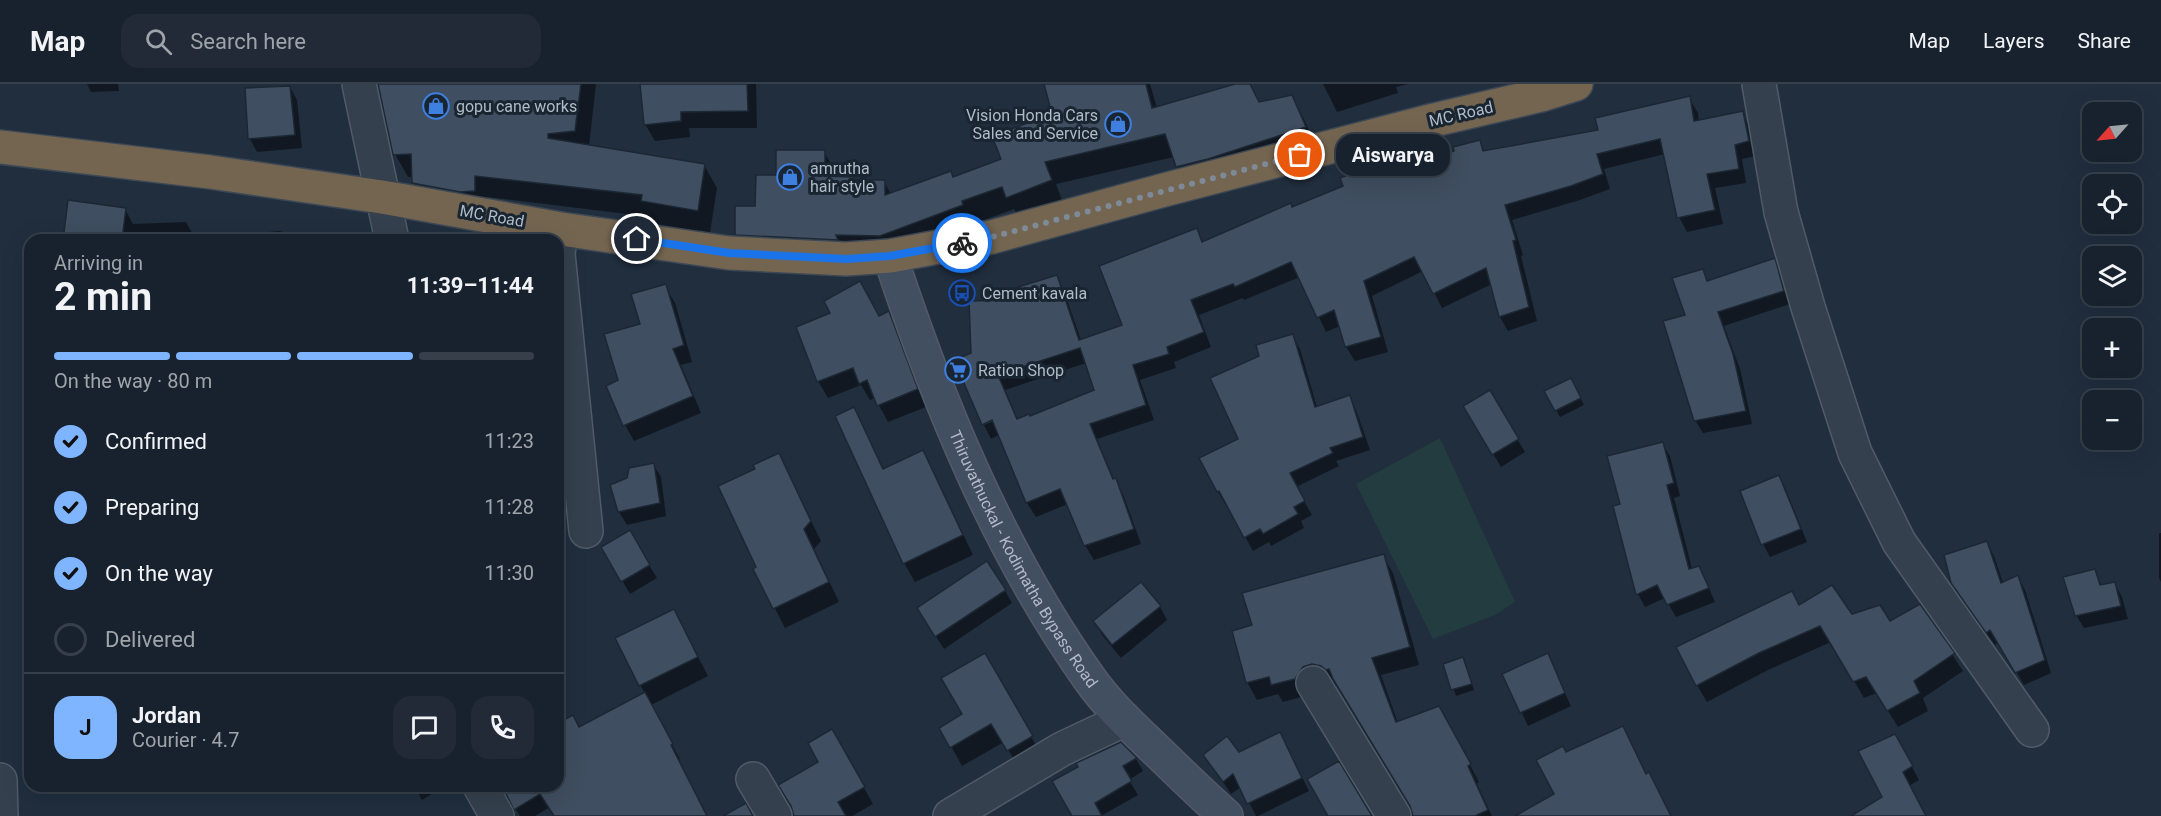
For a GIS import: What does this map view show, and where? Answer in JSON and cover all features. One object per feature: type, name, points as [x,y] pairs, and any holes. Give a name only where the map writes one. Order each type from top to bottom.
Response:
[{"type":"highway","name":"MC Road","points":[[0,147],[210,172],[382,197],[561,229],[729,253],[846,259],[890,256],[992,237],[1175,187],[1434,120],[1541,95],[1576,84]]},
{"type":"main road","name":"Thiruvathuckal - Kodimatha Bypass Road","points":[[890,256],[918,341],[987,501],[1037,596],[1089,679],[1123,718],[1226,816]]},
{"type":"street","points":[[359,84],[391,234]]},
{"type":"street","points":[[1759,84],[1781,212],[1808,307],[1856,453],[1899,542],[2032,729]]},
{"type":"street","points":[[560,234],[561,229]]},
{"type":"street","points":[[564,313],[586,531]]},
{"type":"street","points":[[1313,683],[1394,816]]},
{"type":"street","points":[[950,816],[1062,749],[1123,718]]},
{"type":"street","points":[[753,779],[775,816]]},
{"type":"street","points":[[0,780],[2,816]]},
{"type":"street","points":[[483,792],[497,816]]},
{"type":"green space","points":[[1440,438],[1515,602],[1495,615],[1433,639],[1356,484]]},
{"type":"building","points":[[378,84],[581,84],[575,131],[548,134],[548,138],[705,164],[698,211],[641,201],[642,195],[475,176],[475,191],[460,192],[412,183],[411,154],[393,155]]},
{"type":"building","points":[[640,84],[747,84],[748,111],[681,112],[681,121],[644,125]]},
{"type":"building","points":[[1044,84],[1146,84],[1152,108],[1235,84],[1250,84],[1259,102],[1292,95],[1306,127],[1176,167],[1165,134],[1045,162],[1052,180],[1006,198],[1002,187],[962,201],[963,205],[880,236],[836,235],[838,240],[735,235],[735,206],[755,206],[756,175],[776,175],[776,150],[825,150],[825,176],[854,177],[854,180],[885,180],[885,195],[951,171],[953,177],[1001,159],[992,136],[1052,114]]},
{"type":"building","points":[[290,86],[295,135],[248,139],[245,88]]},
{"type":"building","points":[[1690,96],[1694,121],[1743,111],[1749,141],[1735,145],[1739,169],[1707,174],[1715,210],[1677,218],[1660,139],[1597,154],[1603,174],[1505,205],[1516,240],[1513,241],[1529,307],[1499,317],[1486,268],[1433,294],[1414,257],[1364,281],[1381,337],[1345,347],[1334,310],[1317,318],[1291,262],[1235,287],[1233,284],[1191,300],[1204,332],[1167,347],[1169,354],[1133,365],[1146,405],[1090,424],[1113,479],[1116,478],[1134,529],[1084,546],[1060,489],[1026,503],[992,420],[982,425],[954,360],[971,353],[969,301],[1012,300],[1009,290],[1057,275],[1079,340],[1122,325],[1099,266],[1197,228],[1202,242],[1291,203],[1292,207],[1343,186],[1340,178],[1372,166],[1376,177],[1454,151],[1453,147],[1480,140],[1483,151],[1598,130],[1595,118]],"holes":[[[1080,348],[1094,390],[1017,419],[998,375]]]},
{"type":"building","points":[[68,200],[126,208],[123,234],[64,234]]},
{"type":"building","points":[[1775,258],[1784,291],[1718,312],[1733,354],[1746,411],[1694,421],[1663,321],[1685,315],[1672,278],[1703,269],[1707,281]]},
{"type":"building","points":[[860,281],[879,316],[889,311],[918,389],[877,406],[867,380],[859,384],[853,368],[817,382],[796,327],[830,313],[824,301]]},
{"type":"building","points":[[666,284],[684,345],[673,349],[693,396],[623,426],[606,386],[618,380],[604,334],[640,324],[631,294]]},
{"type":"building","points":[[1293,334],[1315,407],[1350,395],[1363,437],[1330,448],[1333,453],[1290,473],[1305,501],[1294,507],[1298,514],[1263,534],[1260,529],[1244,538],[1199,458],[1238,439],[1210,378],[1259,356],[1256,345]]},
{"type":"building","points":[[1571,378],[1581,398],[1555,411],[1544,391]]},
{"type":"building","points":[[1490,390],[1519,439],[1492,455],[1463,406]]},
{"type":"building","points":[[854,407],[883,469],[923,450],[963,535],[903,564],[835,416]]},
{"type":"building","points":[[1663,442],[1674,483],[1667,485],[1689,569],[1699,566],[1709,588],[1667,605],[1657,585],[1636,595],[1613,506],[1620,504],[1607,456]]},
{"type":"building","points":[[779,453],[811,521],[804,529],[829,582],[773,609],[753,569],[756,567],[718,486],[755,469],[753,465]]},
{"type":"building","points":[[654,463],[660,503],[618,512],[610,485],[627,478],[629,468]]},
{"type":"building","points":[[1779,475],[1801,529],[1761,545],[1740,491]]},
{"type":"building","points":[[630,530],[650,565],[621,582],[601,547]]},
{"type":"building","points":[[1987,541],[2001,583],[2018,575],[2045,660],[2015,673],[1990,630],[1986,633],[1951,583],[1944,555]]},
{"type":"building","points":[[1384,554],[1410,647],[1372,658],[1396,722],[1439,706],[1471,764],[1468,766],[1488,810],[1475,816],[1413,816],[1410,806],[1329,669],[1326,670],[1312,664],[1303,667],[1295,679],[1271,685],[1269,677],[1246,683],[1232,631],[1252,625],[1242,593]]},
{"type":"building","points":[[987,561],[1006,590],[935,637],[917,608]]},
{"type":"building","points":[[2095,569],[2100,585],[2115,582],[2121,606],[2075,616],[2063,577]]},
{"type":"building","points":[[1141,582],[1161,606],[1112,645],[1093,621]]},
{"type":"building","points":[[1832,585],[1852,614],[1880,605],[1890,621],[1920,604],[1955,653],[1914,681],[1920,693],[1887,711],[1866,677],[1853,682],[1820,626],[1759,653],[1696,686],[1676,647],[1792,591],[1799,605]]},
{"type":"building","points":[[674,609],[698,657],[639,686],[615,638]]},
{"type":"building","points":[[985,653],[1033,736],[1007,751],[991,724],[950,748],[939,728],[962,714],[941,678]]},
{"type":"building","points":[[1548,653],[1565,693],[1520,713],[1502,674]]},
{"type":"building","points":[[1463,657],[1472,684],[1451,690],[1443,664]]},
{"type":"building","points":[[645,692],[707,816],[554,816],[540,794],[514,810],[505,792],[564,792],[564,720],[573,715],[579,727]]},
{"type":"building","points":[[1623,726],[1646,774],[1649,772],[1671,816],[1515,816],[1554,794],[1536,760],[1563,746],[1566,752]]},
{"type":"building","points":[[832,729],[865,787],[838,802],[846,816],[794,816],[791,806],[778,785],[818,762],[808,743]]},
{"type":"building","points":[[1280,732],[1302,778],[1247,804],[1233,774],[1223,782],[1203,755],[1227,736],[1239,752]]},
{"type":"building","points":[[1895,734],[1913,766],[1903,772],[1926,816],[1851,816],[1882,797],[1858,751]]},
{"type":"building","points":[[1121,742],[1137,758],[1123,766],[1132,781],[1095,803],[1102,816],[1072,816],[1052,781],[1078,767],[1076,763]]},
{"type":"building","points":[[1339,761],[1372,816],[1328,816],[1307,779]]},
{"type":"building","points":[[746,803],[753,816],[723,816]]},
{"type":"way so far","points":[[962,243],[1300,155]]},
{"type":"place","name":"gopu cane works","points":[[436,106]]},
{"type":"place","name":"Vision Honda Cars Sales and Service","points":[[1118,124]]},
{"type":"place","name":"Aiswarya","points":[[1300,155]]},
{"type":"place","name":"amrutha hair style","points":[[790,177]]},
{"type":"place","name":"Cement kavala","points":[[962,293]]},
{"type":"place","name":"Ration Shop","points":[[958,370]]},
{"type":"route","points":[[637,239],[729,253],[846,259],[890,256],[962,243]]}]
